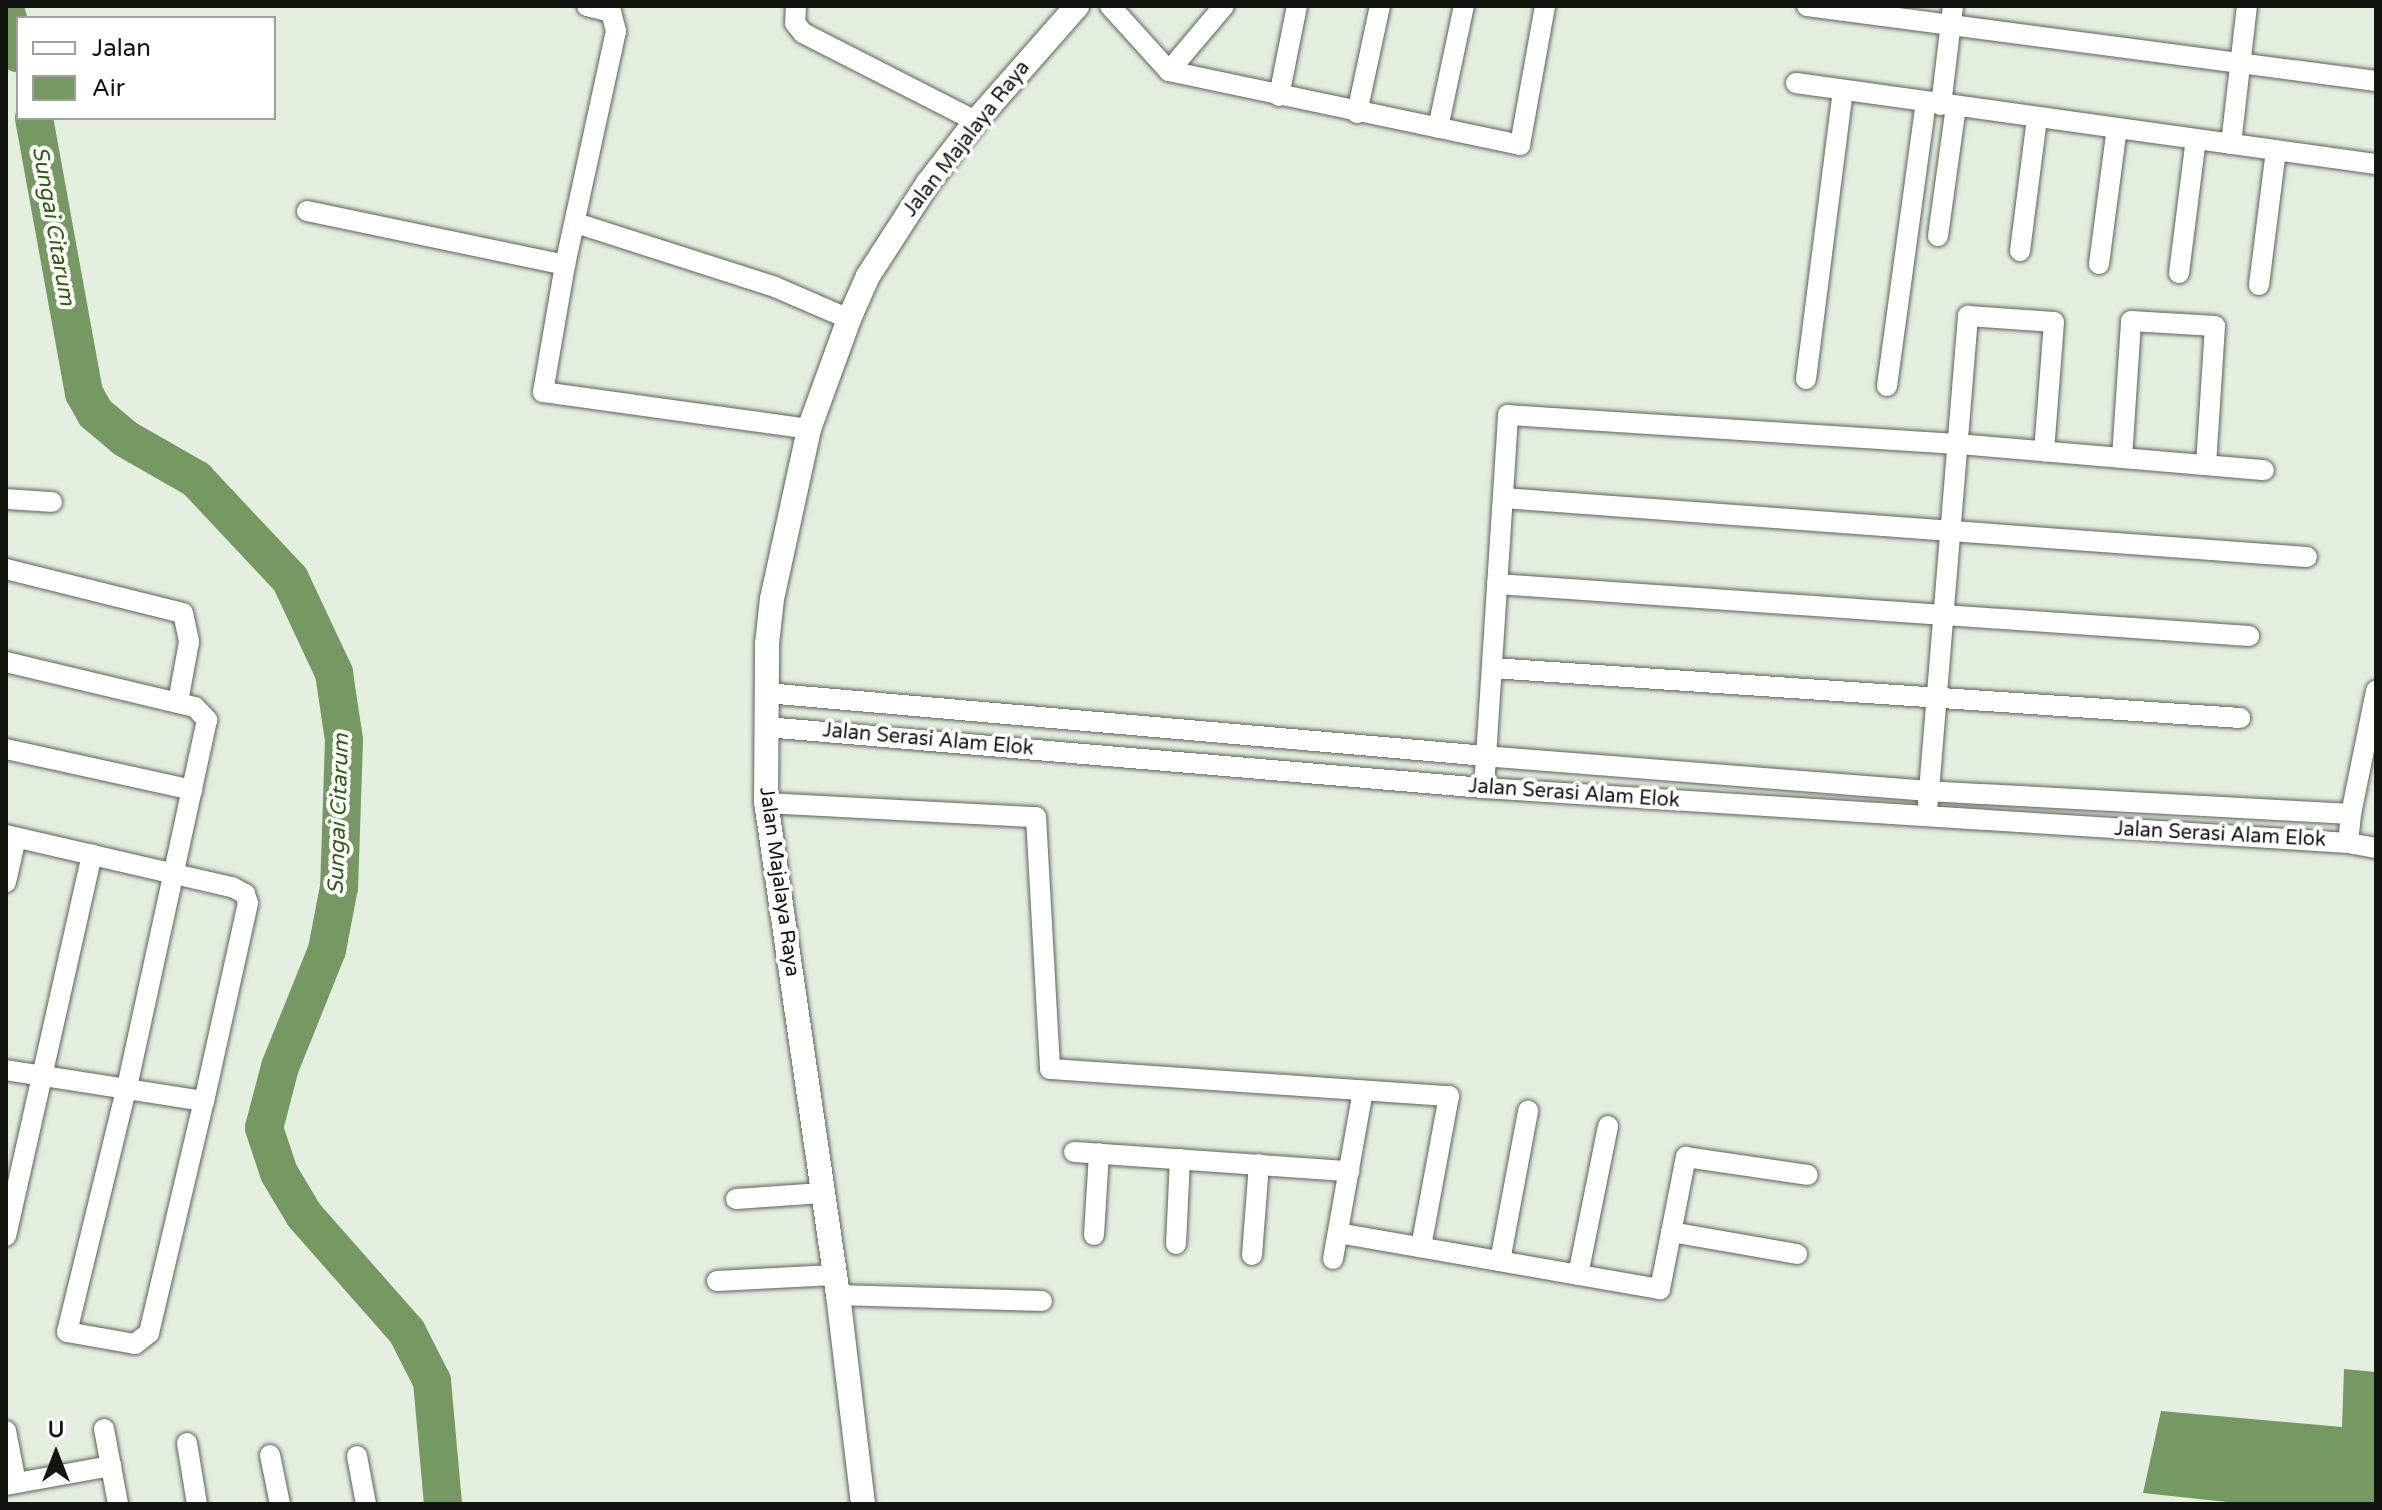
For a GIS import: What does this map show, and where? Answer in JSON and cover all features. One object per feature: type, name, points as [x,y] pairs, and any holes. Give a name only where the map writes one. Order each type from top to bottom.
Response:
[{"type":"street","points":[[587,6],[611,12],[616,31],[565,265],[543,392],[809,429]]},
{"type":"street","points":[[796,6],[795,23],[803,33],[976,121]]},
{"type":"street","name":"Jalan Majalaya Raya","points":[[863,1504],[836,1285],[766,803],[766,693],[772,599],[809,429],[868,276],[928,183],[976,121],[1077,6]]},
{"type":"street","points":[[1110,6],[1169,71],[1520,145],[1545,6]]},
{"type":"street","points":[[1169,71],[1224,6]]},
{"type":"street","points":[[1279,96],[1297,6]]},
{"type":"street","points":[[1357,113],[1380,6]]},
{"type":"street","points":[[1438,128],[1464,6]]},
{"type":"street","points":[[1807,6],[1952,14],[2240,63],[2376,81]]},
{"type":"street","points":[[2231,144],[2247,6]]},
{"type":"street","points":[[1887,386],[1941,105],[1952,14]]},
{"type":"street","points":[[1796,83],[2376,164]]},
{"type":"street","points":[[1806,379],[1843,91]]},
{"type":"street","points":[[1938,236],[1941,105]]},
{"type":"street","points":[[2020,251],[2037,118]]},
{"type":"street","points":[[2099,264],[2117,128]]},
{"type":"street","points":[[2179,273],[2196,139]]},
{"type":"street","points":[[2259,285],[2276,150]]},
{"type":"street","points":[[307,211],[565,265]]},
{"type":"street","points":[[576,223],[775,287],[849,319]]},
{"type":"street","points":[[1927,818],[1968,316],[2054,322],[2044,452]]},
{"type":"street","points":[[2122,458],[2131,321],[2215,326],[2206,465]]},
{"type":"street","points":[[1484,788],[1508,415],[1958,444],[2264,470]]},
{"type":"street","points":[[1503,498],[2307,557]]},
{"type":"street","points":[[6,499],[52,502]]},
{"type":"street","points":[[6,569],[183,613],[189,642],[178,702]]},
{"type":"street","points":[[1497,584],[1944,612],[2249,636]]},
{"type":"street","points":[[6,662],[178,702],[195,707],[207,720],[193,790],[174,874],[126,1090],[67,1332],[135,1344],[149,1333],[248,903],[245,894],[232,887],[174,874],[92,855],[11,837],[6,882]]},
{"type":"street","points":[[1492,668],[2240,718]]},
{"type":"street","points":[[2351,814],[2376,691]]},
{"type":"street","name":"Jalan Serasi Alam Elok","points":[[766,693],[1929,791],[2351,814],[2348,843],[1484,788],[766,727]]},
{"type":"street","points":[[847,733],[851,700]]},
{"type":"street","points":[[6,749],[193,790]]},
{"type":"street","points":[[766,803],[1036,817],[1050,1069],[1449,1096],[1421,1247]]},
{"type":"street","points":[[2348,843],[2376,848]]},
{"type":"street","points":[[6,1236],[92,855]]},
{"type":"street","points":[[6,1070],[204,1101]]},
{"type":"street","points":[[1333,1259],[1363,1091]]},
{"type":"street","points":[[1500,1261],[1528,1111]]},
{"type":"street","points":[[1578,1275],[1608,1126]]},
{"type":"street","points":[[1074,1152],[1349,1171]]},
{"type":"street","points":[[1094,1235],[1099,1153]]},
{"type":"street","points":[[1338,1233],[1660,1289],[1686,1157],[1808,1175]]},
{"type":"street","points":[[1176,1244],[1180,1159]]},
{"type":"street","points":[[1252,1255],[1259,1164]]},
{"type":"street","points":[[736,1199],[822,1193]]},
{"type":"street","points":[[1671,1232],[1797,1254]]},
{"type":"street","points":[[717,1281],[836,1285],[1042,1301]]},
{"type":"street","points":[[104,1429],[118,1504]]},
{"type":"street","points":[[6,1431],[11,1484],[111,1466]]},
{"type":"street","points":[[187,1443],[197,1504]]},
{"type":"street","points":[[270,1455],[280,1504]]},
{"type":"street","points":[[357,1456],[366,1504]]},
{"type":"water","points":[[2344,1369],[2376,1372],[2376,1504],[2246,1504],[2143,1493],[2161,1411],[2342,1427]]},
{"type":"waterway","name":"Sungai Citarum","points":[[6,12],[16,46]]},
{"type":"waterway","name":"Sungai Citarum","points":[[34,120],[84,393],[95,413],[126,439],[196,479],[290,579],[334,673],[344,740],[339,887],[327,950],[280,1067],[264,1128],[279,1173],[304,1215],[407,1332],[432,1381],[443,1504]]}]
